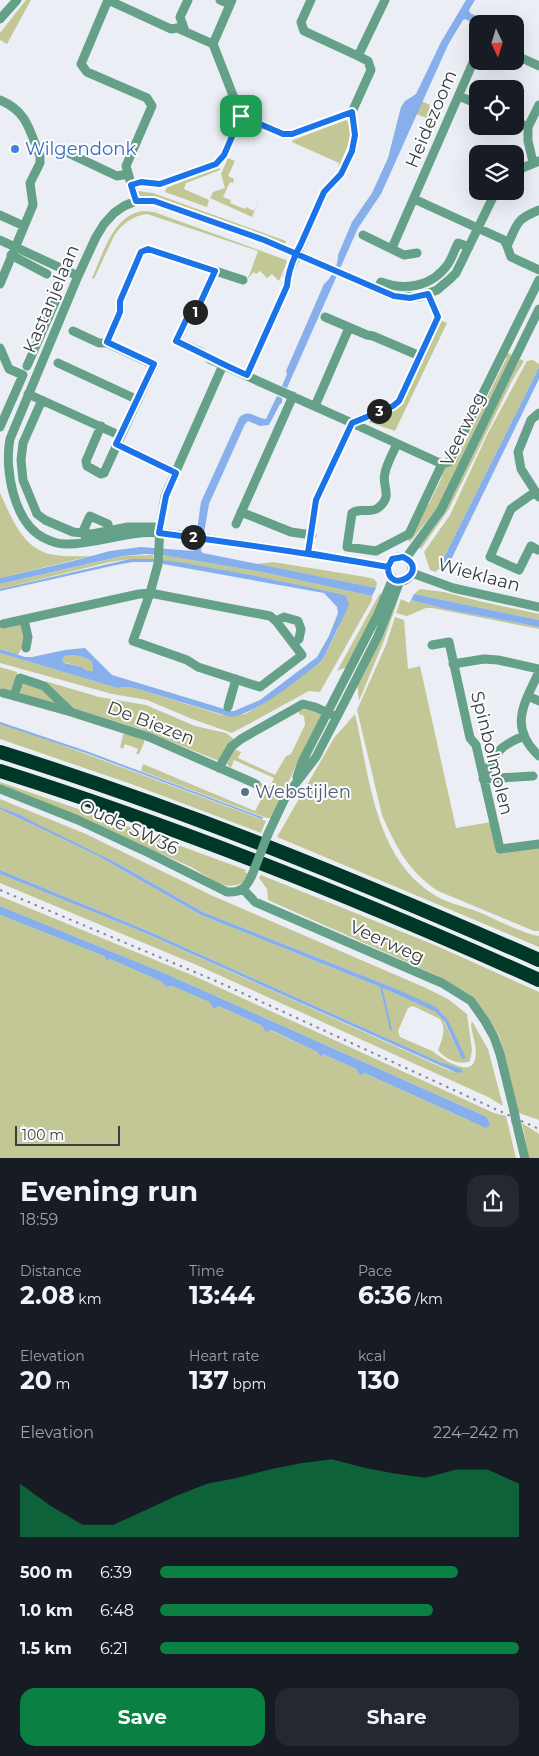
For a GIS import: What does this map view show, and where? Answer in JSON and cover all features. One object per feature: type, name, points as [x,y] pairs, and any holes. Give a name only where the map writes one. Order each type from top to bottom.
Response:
[{"type":"highway","points":[[0,752],[145,801],[234,834],[398,900],[539,960]]},
{"type":"highway","points":[[0,771],[68,792],[206,842],[539,980]]},
{"type":"street","points":[[2,16],[10,0]]},
{"type":"street","points":[[2,16],[17,0]]},
{"type":"street","points":[[213,44],[177,28],[171,29],[108,0],[81,64],[87,72],[147,98],[152,106],[126,166],[136,201],[154,201],[167,205],[379,286],[394,296],[410,298],[437,290],[456,273],[492,200]]},
{"type":"street","points":[[184,31],[180,17],[188,0]]},
{"type":"street","points":[[131,185],[141,182],[160,184],[216,164],[224,155],[241,116],[213,44],[231,2],[220,0]]},
{"type":"street","points":[[247,375],[287,286],[288,275],[296,253],[324,192],[341,174],[352,151],[355,135],[352,112],[371,70],[368,61],[304,31],[301,22],[311,0]]},
{"type":"street","points":[[358,56],[384,0]]},
{"type":"street","points":[[524,59],[539,66]]},
{"type":"street","name":"Heidezoom","points":[[392,248],[470,70]]},
{"type":"street","points":[[459,96],[469,100]]},
{"type":"street","points":[[0,100],[11,105],[21,114],[40,156],[40,163],[30,183],[33,206],[0,284]]},
{"type":"street","points":[[524,167],[536,161],[528,141],[528,127],[537,114],[539,105]]},
{"type":"street","points":[[241,116],[283,134],[292,134],[352,112]]},
{"type":"street","points":[[524,125],[528,127]]},
{"type":"street","points":[[66,152],[117,176],[128,174]]},
{"type":"street","points":[[414,199],[504,240],[511,257],[539,270]]},
{"type":"street","name":"Kastanjelaan","points":[[136,201],[114,213],[96,236],[28,394],[4,457],[14,494],[22,516],[29,527],[43,538],[64,545],[92,534],[142,526],[199,538],[308,553],[388,567]]},
{"type":"street","points":[[507,246],[518,221],[524,216],[539,210]]},
{"type":"street","points":[[0,215],[24,226]]},
{"type":"street","points":[[363,235],[404,254],[417,253]]},
{"type":"street","points":[[0,240],[47,274]]},
{"type":"street","points":[[379,286],[406,287],[424,283],[440,273],[448,263],[458,242],[469,247]]},
{"type":"street","points":[[107,342],[120,312],[120,301],[141,252],[148,249],[243,280]]},
{"type":"street","points":[[14,251],[78,276]]},
{"type":"street","points":[[215,271],[197,310],[187,318],[176,341],[201,352],[211,360],[442,464],[449,462],[539,280]]},
{"type":"street","points":[[308,553],[316,500],[352,423],[393,406],[399,401],[420,356],[438,317],[428,294]]},
{"type":"street","name":"Kastanjelaan","points":[[42,363],[29,362],[56,300]]},
{"type":"street","name":"Veerweg","points":[[406,558],[441,510],[539,309]]},
{"type":"street","points":[[52,312],[62,316]]},
{"type":"street","points":[[325,318],[420,356]]},
{"type":"street","points":[[315,406],[349,328]]},
{"type":"street","points":[[74,331],[99,343],[107,342],[154,364],[104,473],[101,474],[87,466],[86,461],[101,426]]},
{"type":"street","points":[[0,348],[9,369],[21,380],[0,427]]},
{"type":"street","points":[[58,363],[138,400]]},
{"type":"street","points":[[3,624],[150,593],[270,616],[302,654],[260,687],[198,667],[187,660],[133,641],[150,593],[158,559],[160,530],[166,496],[224,365]]},
{"type":"street","points":[[28,394],[121,436]]},
{"type":"street","points":[[236,524],[293,396]]},
{"type":"street","name":"Kastanjelaan","points":[[42,400],[22,449],[20,460],[24,480],[37,514],[45,520],[85,538]]},
{"type":"street","points":[[538,550],[531,546],[519,570],[490,557],[511,509],[537,495],[520,469],[518,452],[532,420],[539,413]]},
{"type":"street","points":[[116,444],[176,473]]},
{"type":"street","points":[[398,444],[384,474],[387,495],[385,501],[374,511],[355,510],[352,513],[347,547],[376,551],[409,534],[442,464]]},
{"type":"street","points":[[241,512],[291,532],[312,535]]},
{"type":"street","points":[[85,538],[84,529],[90,516],[108,524]]},
{"type":"street","points":[[400,556],[406,558],[412,564],[412,573],[408,578],[396,580],[389,573],[388,567],[390,561],[400,556]]},
{"type":"street","name":"Wieklaan","points":[[412,573],[453,588],[539,607]]},
{"type":"street","points":[[293,787],[302,762],[396,580]]},
{"type":"street","points":[[243,889],[249,882],[280,808],[316,757],[378,636],[396,580]]},
{"type":"street","points":[[276,621],[284,617],[298,621],[301,629],[300,639],[294,643]]},
{"type":"street","points":[[24,620],[28,637],[26,648]]},
{"type":"street","name":"Spinbolmolen","points":[[432,645],[448,642],[470,738],[476,745],[500,849],[539,844]]},
{"type":"street","points":[[453,664],[484,659],[498,660],[539,671],[521,713],[521,725],[524,736],[539,756]]},
{"type":"street","name":"De Biezen","points":[[71,712],[44,686],[20,678],[14,696],[71,712],[150,738],[256,784]]},
{"type":"street","points":[[228,706],[236,679]]},
{"type":"street","points":[[3,693],[14,696]]},
{"type":"street","points":[[528,696],[539,701]]},
{"type":"street","points":[[219,768],[233,744],[284,713],[303,704],[315,706],[337,717]]},
{"type":"street","points":[[483,775],[488,770],[491,760],[501,747],[510,741],[524,736]]},
{"type":"street","points":[[483,775],[533,776]]},
{"type":"street","name":"Oude SW36","points":[[0,789],[78,820],[151,854],[221,890],[234,893],[243,889]]},
{"type":"street","name":"Veerweg","points":[[243,889],[255,902],[442,983],[471,1001],[486,1021],[500,1054],[525,1158]]},
{"type":"green space","points":[[26,0],[31,0],[7,44],[0,40],[0,33]]},
{"type":"green space","points":[[422,101],[440,112],[437,122],[416,114]]},
{"type":"green space","points":[[346,120],[350,124],[350,140],[338,169],[339,163],[292,142],[293,140]]},
{"type":"green space","points":[[228,158],[235,161],[228,176],[234,179],[233,183],[230,182],[223,197],[231,200],[230,203],[254,211],[261,195],[252,217],[210,198],[213,192],[225,188],[221,174]]},
{"type":"green space","points":[[219,167],[220,170],[186,183],[184,189],[209,200],[207,207],[165,192],[166,188]]},
{"type":"green space","points":[[138,191],[153,193],[286,241],[285,244],[140,197]]},
{"type":"green space","points":[[143,211],[154,212],[286,260],[287,262],[279,281],[272,274],[267,278],[260,271],[256,274],[254,272],[248,278],[258,251],[147,214],[128,221],[120,228],[114,236],[94,279],[92,278],[110,237],[124,220],[133,214]]},
{"type":"green space","points":[[437,318],[447,323],[395,431],[366,421],[398,407]]},
{"type":"green space","points":[[506,352],[512,355],[506,370],[439,506],[410,542],[406,538],[426,505],[429,504],[442,477],[441,473],[444,468],[455,463],[506,359]]},
{"type":"green space","points":[[520,359],[524,361],[512,381],[449,509],[421,549],[419,548],[441,518]]},
{"type":"green space","points":[[533,360],[539,364],[539,367],[438,569],[436,572],[430,570],[424,552],[450,515],[488,433],[527,361]]},
{"type":"green space","points":[[0,493],[14,523],[35,547],[55,555],[91,556],[0,578]]},
{"type":"green space","points":[[153,555],[153,559],[130,559],[110,562],[0,589],[0,584],[124,556]]},
{"type":"green space","points":[[162,555],[262,572],[372,596],[372,600],[320,692],[309,691],[232,733],[147,700],[112,694],[0,663],[0,653],[117,688],[128,687],[138,689],[222,715],[245,714],[261,705],[319,663],[324,657],[338,629],[346,596],[252,575],[161,560]]},
{"type":"green space","points":[[273,562],[374,579],[377,583],[376,588],[256,564]]},
{"type":"green space","points":[[420,589],[444,592],[539,614],[539,620],[414,594]]},
{"type":"green space","points":[[380,593],[383,595],[349,666],[337,671]]},
{"type":"green space","points":[[396,596],[399,597],[383,643],[359,701],[357,682]]},
{"type":"green space","points":[[401,599],[409,603],[411,600],[445,609],[539,627],[539,629],[432,608],[426,608],[407,616],[396,613]]},
{"type":"green space","points":[[395,617],[404,620],[408,669],[420,666],[456,828],[491,822],[498,852],[539,845],[539,931],[534,931],[438,891],[411,867],[387,827],[382,815],[357,710],[386,645]]},
{"type":"green space","points":[[22,624],[25,642],[18,655],[0,649],[0,628]]},
{"type":"green space","points":[[64,656],[85,658],[92,662],[93,671],[87,671],[82,667],[62,662]]},
{"type":"green space","points":[[0,667],[17,672],[17,680],[12,690],[0,691]]},
{"type":"green space","points":[[45,681],[99,697],[146,705],[195,726],[226,733],[234,739],[219,761],[140,729],[73,708]]},
{"type":"green space","points":[[25,683],[38,687],[57,703],[57,706],[21,694],[20,687]]},
{"type":"green space","points":[[311,709],[323,714],[299,759],[272,818],[267,818],[141,771],[143,764],[255,811],[264,794],[257,791],[261,783],[270,787],[274,778],[234,760],[231,768],[227,764],[234,749],[241,752],[238,758],[275,775],[286,756],[291,754],[305,725],[304,716],[299,714],[299,710]]},
{"type":"green space","points":[[355,714],[378,815],[387,839],[399,861],[415,880],[436,896],[479,912],[518,930],[539,936],[539,947],[277,837],[334,738]]},
{"type":"green space","points":[[0,722],[266,821],[261,833],[134,785],[0,739]]},
{"type":"green space","points":[[126,733],[144,740],[139,754],[136,754],[138,749],[125,744],[123,749],[120,747],[123,735]]},
{"type":"green space","points":[[0,782],[246,870],[245,872],[249,874],[244,882],[237,885],[228,886],[218,883],[191,867],[96,825],[0,786]]},
{"type":"green space","points":[[0,799],[86,834],[213,896],[448,999],[467,1014],[472,1050],[470,1061],[457,1062],[448,1059],[441,1053],[438,1050],[443,1030],[440,1019],[413,1006],[408,1008],[398,1031],[400,1037],[432,1051],[452,1064],[469,1067],[473,1064],[476,1055],[472,1021],[488,1049],[503,1106],[488,1097],[199,966],[0,883],[0,874],[145,933],[448,1070],[457,1073],[463,1071],[146,930],[0,870],[0,809],[98,856],[201,915],[385,989],[437,1012],[443,1019],[462,1059],[442,1013],[399,990],[203,912],[117,863],[37,825],[21,815],[0,807]]},
{"type":"green space","points":[[261,875],[437,946],[539,992],[539,1120],[519,1113],[499,1035],[486,1015],[470,996],[438,976],[268,900],[267,889],[259,878]]},
{"type":"green space","points":[[0,896],[194,976],[494,1113],[506,1116],[516,1158],[0,1158],[0,915],[104,956],[107,961],[110,959],[160,981],[166,987],[172,986],[209,1002],[214,1009],[219,1006],[317,1052],[321,1057],[323,1054],[356,1069],[360,1076],[364,1073],[468,1120],[490,1125],[487,1117],[164,973],[0,906]]},
{"type":"green space","points":[[522,1123],[539,1134],[539,1158],[529,1158]]},
{"type":"water","points":[[466,0],[475,0],[469,10],[474,15],[469,15],[469,21],[463,20],[448,45],[381,194],[358,228],[287,388],[282,386],[287,374],[286,371],[324,284],[332,275],[336,266],[338,255],[352,222],[372,193],[388,158],[401,107],[405,101],[416,94],[441,42]]},
{"type":"water","points":[[539,367],[539,379],[445,572],[438,569]]},
{"type":"water","points":[[277,396],[282,398],[282,403],[269,425],[260,426],[248,421],[245,424],[209,504],[201,551],[203,553],[376,588],[372,596],[262,572],[162,555],[145,554],[123,556],[0,584],[0,578],[110,551],[141,547],[194,551],[201,502],[239,418],[242,415],[249,414],[266,419]]},
{"type":"water","points":[[130,559],[153,559],[252,575],[340,594],[346,596],[349,605],[324,657],[319,663],[289,687],[266,702],[254,709],[231,717],[138,689],[128,687],[117,688],[0,653],[0,649],[25,657],[32,657],[85,648],[112,675],[234,711],[260,700],[317,657],[329,636],[338,613],[337,607],[324,593],[152,562],[133,562],[116,565],[0,591],[0,589]],"holes":[[[64,656],[79,656],[89,660],[92,662],[93,671],[87,671],[82,667],[64,663],[62,660]]]},
{"type":"water","points":[[414,594],[539,620],[539,627],[445,609],[411,600]]},
{"type":"water","points":[[0,807],[21,815],[117,863],[203,912],[399,990],[436,1007],[448,1020],[466,1058],[462,1059],[445,1022],[436,1012],[385,989],[201,915],[98,856],[0,809]]},
{"type":"water","points":[[0,870],[146,930],[440,1062],[461,1069],[463,1072],[457,1073],[145,933],[0,874]]},
{"type":"water","points":[[0,906],[164,973],[487,1117],[490,1125],[486,1128],[364,1073],[360,1076],[356,1069],[323,1054],[321,1057],[317,1052],[271,1030],[266,1032],[262,1026],[219,1006],[214,1009],[209,1002],[172,986],[166,987],[160,981],[110,959],[107,961],[104,956],[0,915]]},
{"type":"waterway","points":[[0,723],[86,752],[262,818]]},
{"type":"waterway","points":[[381,986],[391,1030]]},
{"type":"railway","points":[[0,890],[216,981],[539,1129]]},
{"type":"place","name":"Wilgendonk","points":[[15,149]]},
{"type":"place","name":"Webstijlen","points":[[245,792]]},
{"type":"route","points":[[241,116],[224,155],[216,164],[160,184],[141,182],[131,185],[136,201],[154,201],[264,240],[296,253],[394,296],[410,298],[428,294],[438,317],[406,387],[399,401],[393,406],[352,423],[316,500],[308,553],[388,567],[390,575],[395,580],[404,580],[411,575],[412,564],[410,560],[400,556],[392,559],[388,567],[372,564],[308,553],[159,533],[166,496],[176,473],[116,444],[154,364],[107,342],[120,312],[120,301],[141,252],[148,249],[215,271],[197,310],[187,318],[176,341],[201,352],[211,360],[247,375],[287,286],[288,275],[296,253],[324,192],[341,174],[354,146],[355,127],[352,112],[292,134],[283,134],[241,116]]}]
